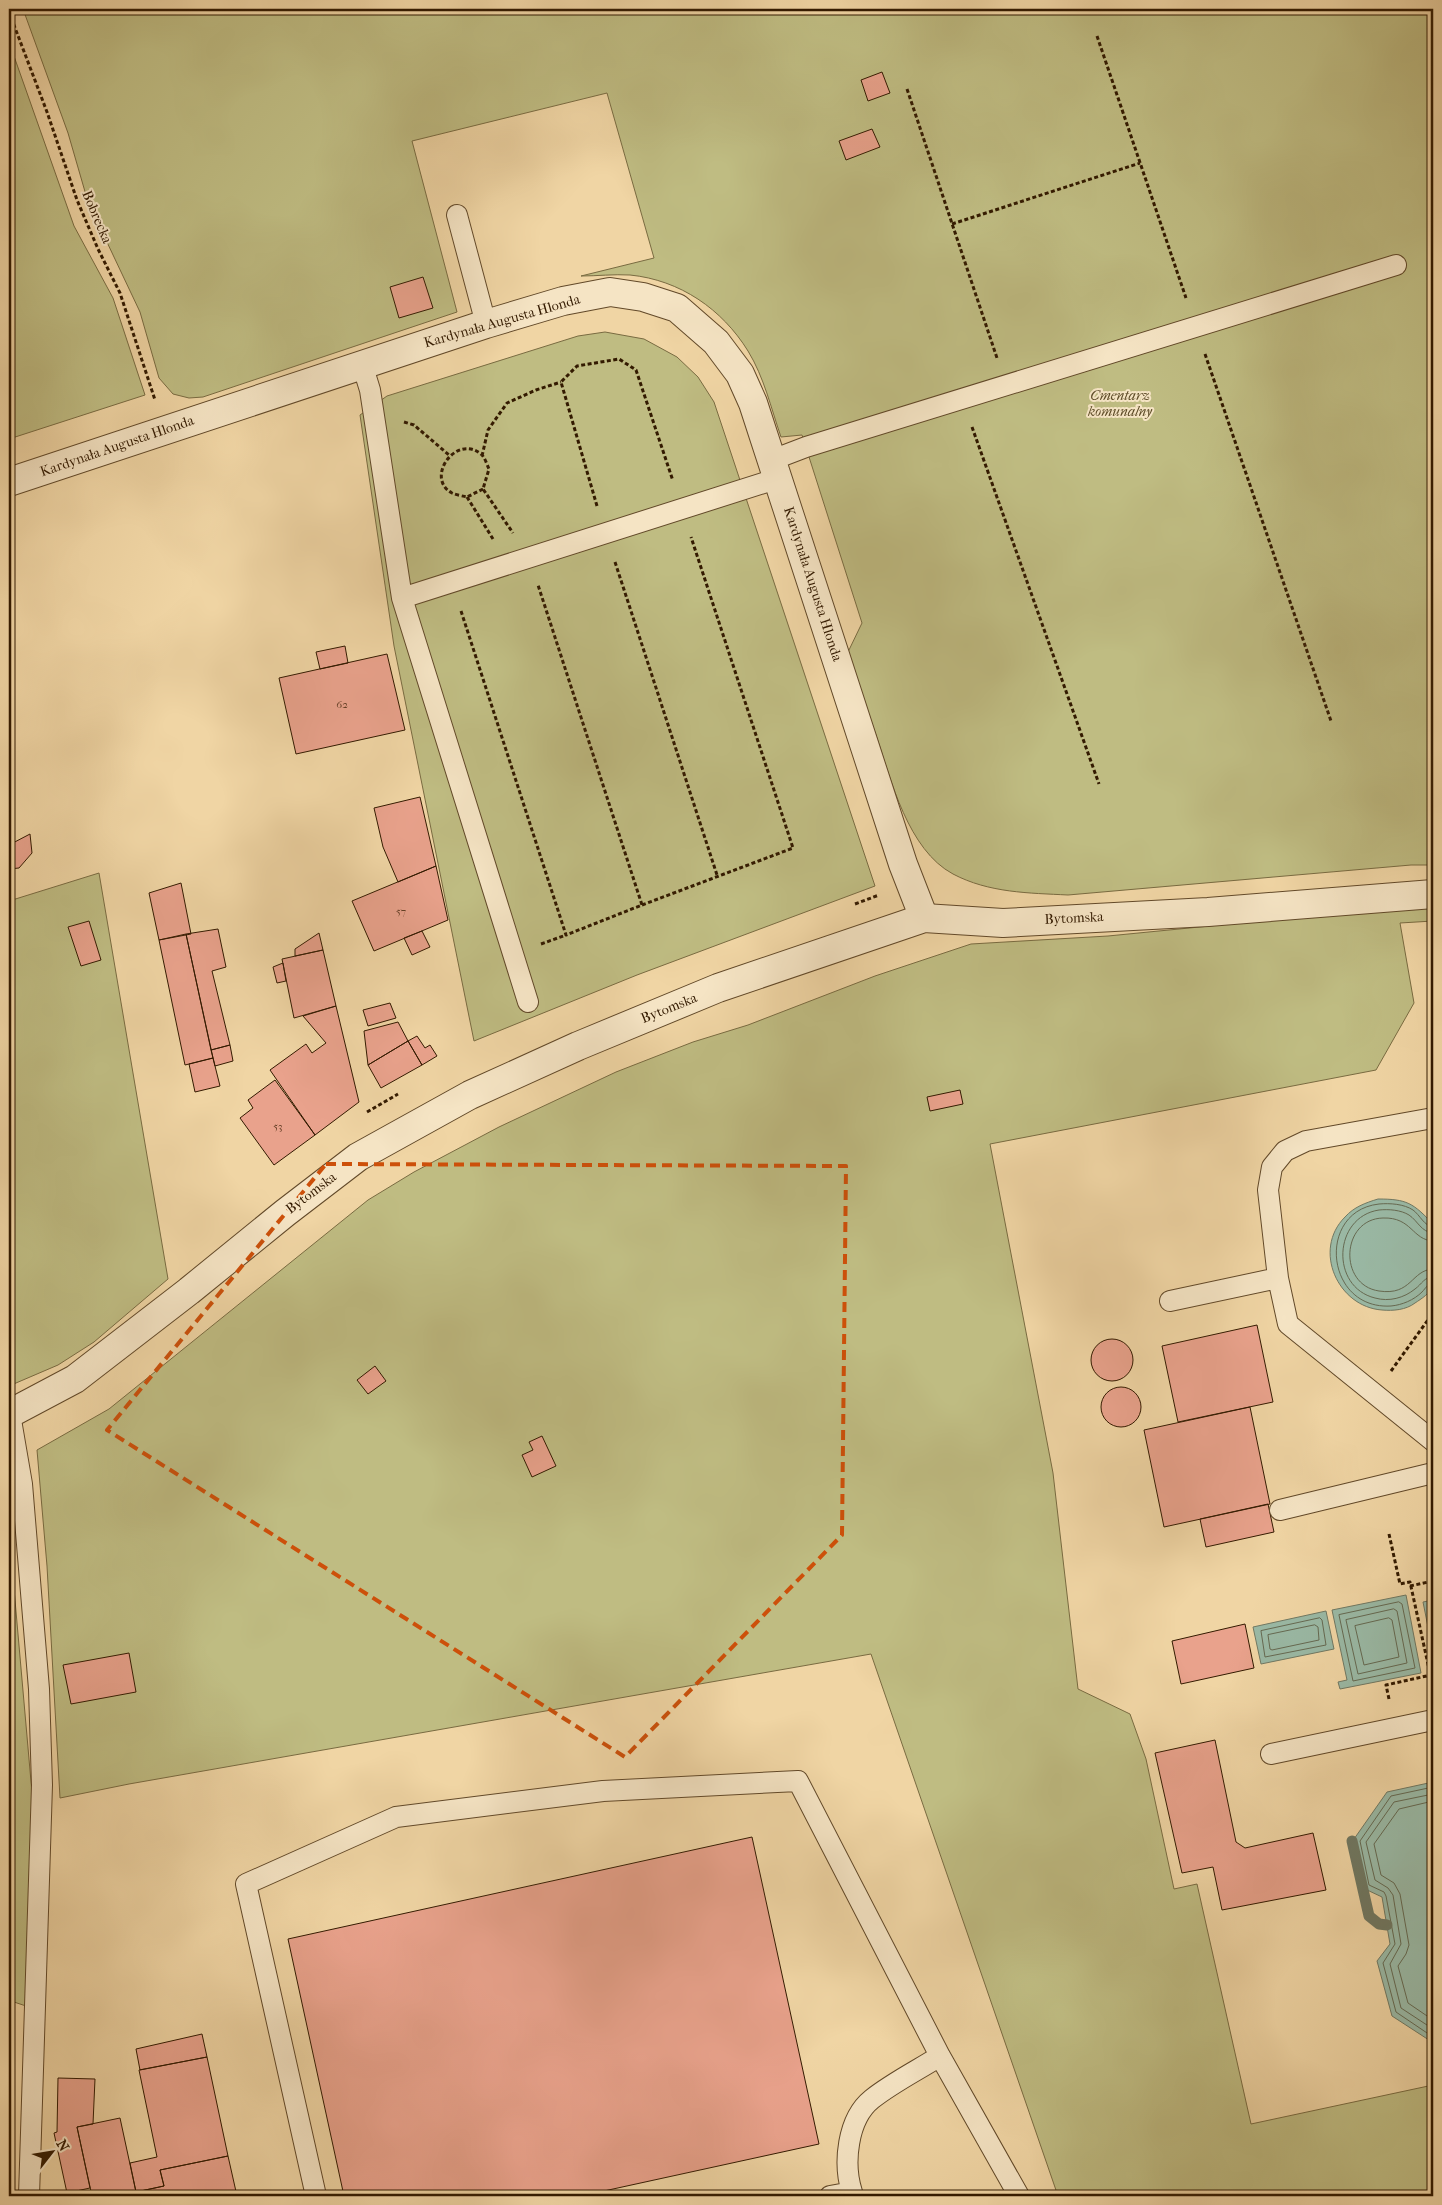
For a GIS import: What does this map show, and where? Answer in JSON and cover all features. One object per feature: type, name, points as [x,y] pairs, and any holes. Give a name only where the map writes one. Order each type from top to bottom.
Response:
[{"type":"street","name":"Kardynała Augusta Hlonda","points":[[9,482],[362,364],[563,301],[610,292],[643,297],[677,308],[716,342],[740,374],[753,403],[903,864],[924,918]]},
{"type":"street","name":"Bytomska","points":[[9,1414],[76,1379],[189,1291],[285,1212],[358,1157],[470,1095],[578,1046],[718,988],[924,918],[1003,923],[1208,912],[1433,894]]},
{"type":"lane","points":[[457,215],[486,324]]},
{"type":"lane","points":[[402,598],[681,508],[775,469],[962,399],[1396,265]]},
{"type":"lane","points":[[362,364],[370,390],[402,598],[528,1002]]},
{"type":"lane","points":[[1433,1118],[1306,1141],[1285,1151],[1272,1167],[1268,1190],[1278,1278],[1288,1324],[1433,1441]]},
{"type":"lane","points":[[1170,1301],[1278,1278]]},
{"type":"lane","points":[[9,1414],[22,1484],[39,1689],[42,1785],[29,2196]]},
{"type":"lane","points":[[1280,1510],[1433,1473]]},
{"type":"lane","points":[[1271,1754],[1433,1720]]},
{"type":"lane","points":[[316,2196],[246,1884],[396,1817],[603,1791],[798,1781],[940,2056],[1020,2196]]},
{"type":"lane","points":[[830,2196],[853,2194],[847,2176],[846,2160],[854,2126],[860,2112],[871,2100],[940,2056]]},
{"type":"path","name":"Bobrecka","points":[[9,12],[47,112],[77,200],[120,293],[165,429]]},
{"type":"path","points":[[1097,36],[1331,721]]},
{"type":"path","points":[[907,89],[1006,385]]},
{"type":"path","points":[[952,224],[1140,163]]},
{"type":"path","points":[[452,581],[566,935],[717,875],[793,848],[636,370],[619,359],[577,366],[562,382],[536,390],[507,403],[488,430],[482,456]]},
{"type":"path","points":[[562,382],[605,532],[717,875]]},
{"type":"path","points":[[962,399],[1099,784]]},
{"type":"path","points":[[414,425],[449,455]]},
{"type":"path","points":[[508,564],[467,497],[451,492],[442,481],[443,464],[449,455],[454,452],[470,450],[482,456],[489,469],[484,489],[529,557],[642,905]]},
{"type":"path","points":[[467,497],[484,489]]},
{"type":"path","points":[[1387,1377],[1433,1313]]},
{"type":"path","points":[[1389,1534],[1400,1584],[1410,1582],[1433,1687]]},
{"type":"path","points":[[1410,1586],[1433,1581]]},
{"type":"path","points":[[1388,1696],[1386,1685],[1431,1675]]},
{"type":"highlighted area","points":[[326,1164],[846,1166],[842,1535],[625,1757],[107,1430]]},
{"type":"green space","name":"Cmentarz komunalny","points":[[23,9],[1433,9],[1433,865],[1411,865],[1068,895],[1009,891],[981,885],[953,874],[937,863],[913,831],[903,812],[888,772],[848,652],[862,623],[802,435],[781,437],[763,382],[748,351],[726,322],[698,299],[666,283],[648,278],[630,275],[581,276],[654,258],[607,93],[412,141],[457,312],[203,397],[189,398],[173,394],[159,378],[140,312],[88,202],[68,133]]},
{"type":"green space","points":[[9,42],[74,226],[113,298],[145,395],[9,439]]},
{"type":"green space","points":[[605,332],[644,339],[677,357],[698,377],[714,402],[875,886],[637,975],[474,1041],[394,646],[360,415],[387,396],[578,336]]},
{"type":"green space","points":[[99,873],[168,1279],[94,1342],[58,1365],[9,1386],[9,901]]},
{"type":"green space","points":[[1433,904],[1433,921],[1400,923],[1414,1003],[1376,1070],[990,1144],[1053,1473],[1078,1689],[1130,1714],[1146,1759],[1174,1889],[1197,1884],[1251,2124],[1433,2085],[1433,2196],[1058,2196],[871,1654],[129,1784],[60,1798],[47,1566],[37,1450],[109,1409],[368,1200],[414,1172],[499,1127],[616,1072],[693,1042],[748,1025],[875,976],[971,944],[1108,936]]},
{"type":"green space","points":[[9,1532],[32,1793],[26,2006],[11,2001],[9,1997]]},
{"type":"water","points":[[1378,1199],[1403,1201],[1420,1211],[1433,1224],[1434,1280],[1432,1288],[1425,1296],[1408,1307],[1399,1310],[1382,1310],[1366,1306],[1353,1299],[1342,1288],[1335,1275],[1331,1260],[1331,1245],[1335,1230],[1345,1217],[1360,1206]]},
{"type":"water","points":[[1406,1595],[1421,1673],[1340,1689],[1338,1682],[1347,1680],[1332,1610]]},
{"type":"water","points":[[1433,1600],[1433,1652],[1423,1602]]},
{"type":"water","points":[[1326,1611],[1334,1649],[1261,1664],[1253,1627]]},
{"type":"water","points":[[1433,1782],[1432,2042],[1392,2016],[1377,1961],[1390,1944],[1382,1897],[1365,1889],[1354,1839],[1387,1792]]},
{"type":"building","points":[[882,72],[890,93],[868,101],[861,80]]},
{"type":"building","points":[[872,129],[880,147],[846,160],[839,141]]},
{"type":"building","points":[[423,277],[433,308],[399,318],[390,287]]},
{"type":"building","points":[[345,646],[348,663],[320,669],[316,652]]},
{"type":"building","points":[[387,654],[405,730],[296,754],[279,678]]},
{"type":"building","points":[[420,797],[436,866],[398,882],[383,847],[374,808]]},
{"type":"building","points":[[30,834],[32,853],[19,868],[9,869],[9,845]]},
{"type":"building","points":[[436,866],[448,920],[374,951],[352,901]]},
{"type":"building","points":[[181,883],[191,934],[159,940],[149,893]]},
{"type":"building","points":[[89,921],[101,960],[81,966],[68,927]]},
{"type":"building","points":[[218,929],[226,967],[212,971],[230,1045],[211,1050],[186,934]]},
{"type":"building","points":[[422,931],[430,947],[412,955],[404,938]]},
{"type":"building","points":[[319,933],[323,950],[295,956],[295,949]]},
{"type":"building","points":[[186,934],[213,1058],[185,1065],[159,940]]},
{"type":"building","points":[[323,950],[336,1006],[294,1018],[282,959]]},
{"type":"building","points":[[283,963],[286,981],[277,983],[273,967]]},
{"type":"building","points":[[390,1003],[396,1018],[368,1026],[363,1010]]},
{"type":"building","points":[[336,1006],[359,1102],[315,1135],[270,1070],[306,1044],[312,1053],[326,1043],[303,1016]]},
{"type":"building","points":[[398,1022],[408,1041],[368,1065],[364,1031]]},
{"type":"building","points":[[417,1036],[425,1048],[430,1045],[437,1056],[422,1065],[408,1041]]},
{"type":"building","points":[[408,1041],[422,1065],[381,1088],[368,1065]]},
{"type":"building","points":[[230,1045],[233,1061],[215,1066],[211,1050]]},
{"type":"building","points":[[213,1058],[220,1086],[195,1092],[189,1064]]},
{"type":"building","points":[[275,1080],[315,1135],[274,1165],[240,1118],[253,1108],[248,1100]]},
{"type":"building","points":[[960,1090],[963,1104],[930,1111],[927,1097]]},
{"type":"building","points":[[1257,1325],[1273,1402],[1178,1422],[1162,1346]]},
{"type":"building","points":[[1112,1339],[1127,1345],[1133,1360],[1127,1375],[1112,1381],[1097,1375],[1091,1360],[1097,1345]]},
{"type":"building","points":[[375,1366],[386,1381],[368,1394],[357,1380]]},
{"type":"building","points":[[1125,1387],[1132,1390],[1138,1396],[1141,1407],[1140,1415],[1132,1424],[1125,1427],[1117,1427],[1110,1424],[1102,1415],[1101,1403],[1104,1396],[1113,1388]]},
{"type":"building","points":[[1250,1407],[1270,1504],[1164,1527],[1144,1430]]},
{"type":"building","points":[[542,1436],[556,1466],[532,1477],[522,1455],[533,1450],[529,1442]]},
{"type":"building","points":[[1268,1504],[1274,1532],[1206,1547],[1200,1519]]},
{"type":"building","points":[[1245,1624],[1254,1668],[1181,1684],[1172,1641]]},
{"type":"building","points":[[129,1653],[136,1692],[71,1704],[63,1665]]},
{"type":"building","points":[[1215,1740],[1236,1842],[1245,1848],[1313,1833],[1326,1890],[1222,1910],[1213,1867],[1182,1873],[1155,1753]]},
{"type":"building","points":[[752,1837],[819,2144],[581,2196],[344,2196],[288,1939]]},
{"type":"building","points":[[202,2034],[207,2057],[140,2070],[136,2049]]},
{"type":"building","points":[[207,2057],[228,2156],[160,2170],[164,2186],[136,2192],[130,2163],[157,2157],[139,2070]]},
{"type":"building","points":[[58,2078],[95,2079],[93,2124],[77,2127],[90,2188],[67,2193],[54,2133],[57,2132]]},
{"type":"building","points":[[120,2118],[136,2192],[113,2196],[92,2196],[77,2127]]},
{"type":"building","points":[[228,2156],[237,2196],[137,2196],[136,2192],[164,2186],[160,2170]]},
{"type":"waterway","points":[[1352,1841],[1369,1916],[1379,1924],[1387,1925]]}]
